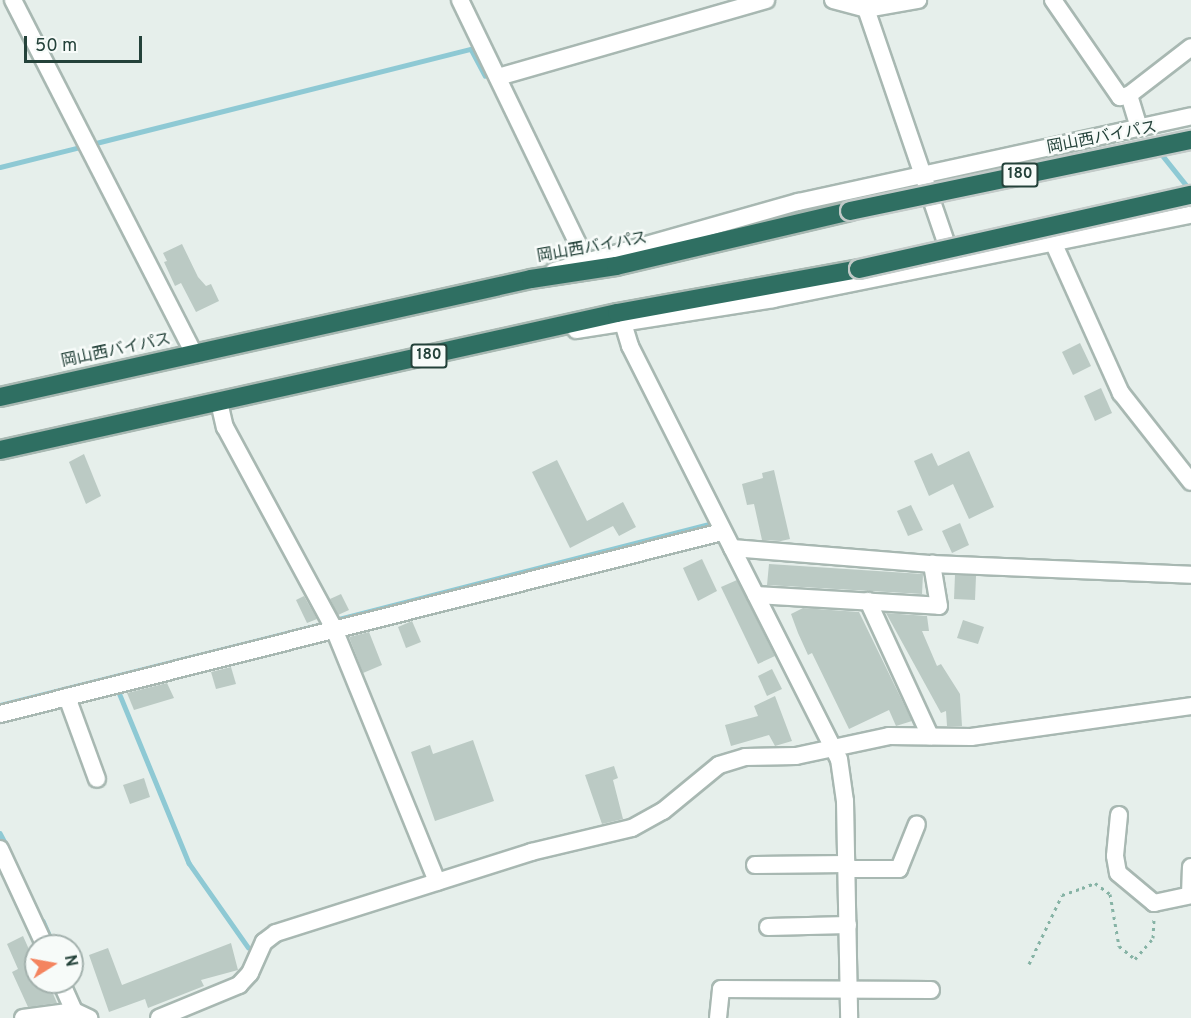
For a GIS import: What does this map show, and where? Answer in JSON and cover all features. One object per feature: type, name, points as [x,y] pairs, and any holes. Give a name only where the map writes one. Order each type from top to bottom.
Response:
[{"type":"highway","name":"岡山西バイパス","points":[[0,397],[531,279],[616,266],[850,211],[1191,140]]},
{"type":"highway","name":"180","points":[[0,450],[617,313],[859,269],[1191,195]]},
{"type":"street","points":[[14,0],[194,354]]},
{"type":"street","points":[[460,0],[585,260]]},
{"type":"street","points":[[498,77],[766,0]]},
{"type":"street","points":[[833,0],[865,4],[918,0]]},
{"type":"street","points":[[1053,0],[1120,97],[1129,95],[1191,47]]},
{"type":"street","points":[[865,4],[953,263]]},
{"type":"street","points":[[1129,95],[1140,128]]},
{"type":"street","points":[[531,279],[585,260],[798,202],[1191,117]]},
{"type":"street","points":[[511,338],[773,299],[1191,215]]},
{"type":"street","points":[[1053,243],[1121,393],[1191,482]]},
{"type":"street","points":[[623,323],[630,346],[718,525],[732,548],[835,750],[845,801],[849,1018]]},
{"type":"street","points":[[219,402],[225,427],[331,624],[437,882]]},
{"type":"street","points":[[0,714],[331,624],[718,525]]},
{"type":"street","points":[[732,548],[932,567],[1191,575]]},
{"type":"street","points":[[756,595],[939,606],[932,567]]},
{"type":"street","points":[[868,602],[930,736]]},
{"type":"street","points":[[67,697],[97,779]]},
{"type":"street","points":[[169,1017],[239,985],[250,973],[264,942],[276,933],[562,844],[632,828],[663,811],[719,765],[745,756],[835,750],[889,736],[971,736],[1191,706]]},
{"type":"street","points":[[1119,815],[1115,856],[1118,873],[1154,903],[1191,895],[1191,867]]},
{"type":"street","points":[[755,865],[899,869],[917,824]]},
{"type":"street","points":[[0,849],[39,934]]},
{"type":"street","points":[[768,927],[848,925]]},
{"type":"street","points":[[718,1018],[721,989],[932,990]]},
{"type":"street","points":[[23,1018],[80,1016],[68,994]]},
{"type":"path","points":[[1029,964],[1062,896],[1095,884],[1110,894],[1119,946],[1136,958],[1153,938],[1154,903]]},
{"type":"building","points":[[182,244],[198,277],[206,286],[211,284],[219,301],[196,312],[181,283],[175,286],[164,262],[167,261],[163,253]]},
{"type":"building","points":[[1080,343],[1091,366],[1073,375],[1062,352]]},
{"type":"building","points":[[1101,388],[1112,413],[1095,421],[1084,396]]},
{"type":"building","points":[[969,451],[994,507],[969,519],[953,484],[929,496],[914,461],[932,453],[938,466]]},
{"type":"building","points":[[84,454],[101,496],[86,504],[69,462]]},
{"type":"building","points":[[557,460],[587,521],[623,502],[636,527],[619,536],[613,526],[570,548],[532,472]]},
{"type":"building","points":[[774,470],[790,539],[781,541],[762,540],[754,504],[747,505],[742,484],[763,478],[762,473]]},
{"type":"building","points":[[911,505],[923,530],[908,536],[897,511]]},
{"type":"building","points":[[960,523],[969,545],[952,553],[942,531]]},
{"type":"building","points":[[702,559],[717,591],[698,601],[683,568]]},
{"type":"building","points":[[769,564],[923,574],[922,594],[767,585]]},
{"type":"building","points":[[955,575],[976,576],[975,600],[954,599]]},
{"type":"building","points":[[737,580],[775,656],[758,664],[721,587]]},
{"type":"building","points":[[341,594],[349,610],[338,615],[330,599]]},
{"type":"building","points":[[304,596],[317,619],[307,623],[296,600]]},
{"type":"building","points":[[803,608],[859,612],[912,721],[896,726],[889,710],[849,729],[812,653],[808,655],[798,633],[791,614]]},
{"type":"building","points":[[886,613],[927,616],[929,631],[922,631],[937,666],[941,664],[960,694],[962,726],[947,726],[946,711],[941,713]]},
{"type":"building","points":[[963,620],[984,627],[978,644],[957,638]]},
{"type":"building","points":[[412,621],[421,642],[406,648],[398,627]]},
{"type":"building","points":[[369,632],[382,665],[363,673],[349,637]]},
{"type":"building","points":[[231,667],[236,684],[216,689],[211,672]]},
{"type":"building","points":[[772,669],[782,689],[767,696],[758,676]]},
{"type":"building","points":[[167,683],[174,698],[134,710],[127,693]]},
{"type":"building","points":[[775,696],[792,741],[775,746],[769,735],[731,746],[725,725],[758,716],[754,706]]},
{"type":"building","points":[[473,740],[494,801],[435,821],[411,752],[430,745],[433,754]]},
{"type":"building","points":[[614,766],[618,778],[613,780],[623,819],[602,824],[585,775]]},
{"type":"building","points":[[144,778],[150,797],[130,804],[123,785]]},
{"type":"building","points":[[23,936],[24,938],[24,994],[53,994],[57,1003],[28,1007],[12,972],[18,969],[7,944]]},
{"type":"building","points":[[231,943],[238,970],[201,980],[204,986],[148,1008],[145,999],[109,1012],[89,955],[108,948],[122,985]]},
{"type":"waterway","points":[[92,144],[471,49],[485,75]]},
{"type":"waterway","points":[[0,167],[84,146]]},
{"type":"waterway","points":[[1159,151],[1191,191]]},
{"type":"waterway","points":[[335,620],[716,522]]},
{"type":"waterway","points":[[0,705],[327,623]]},
{"type":"waterway","points":[[118,690],[189,863],[248,947]]},
{"type":"waterway","points":[[0,833],[7,846]]},
{"type":"waterway","points":[[43,921],[49,934]]}]
